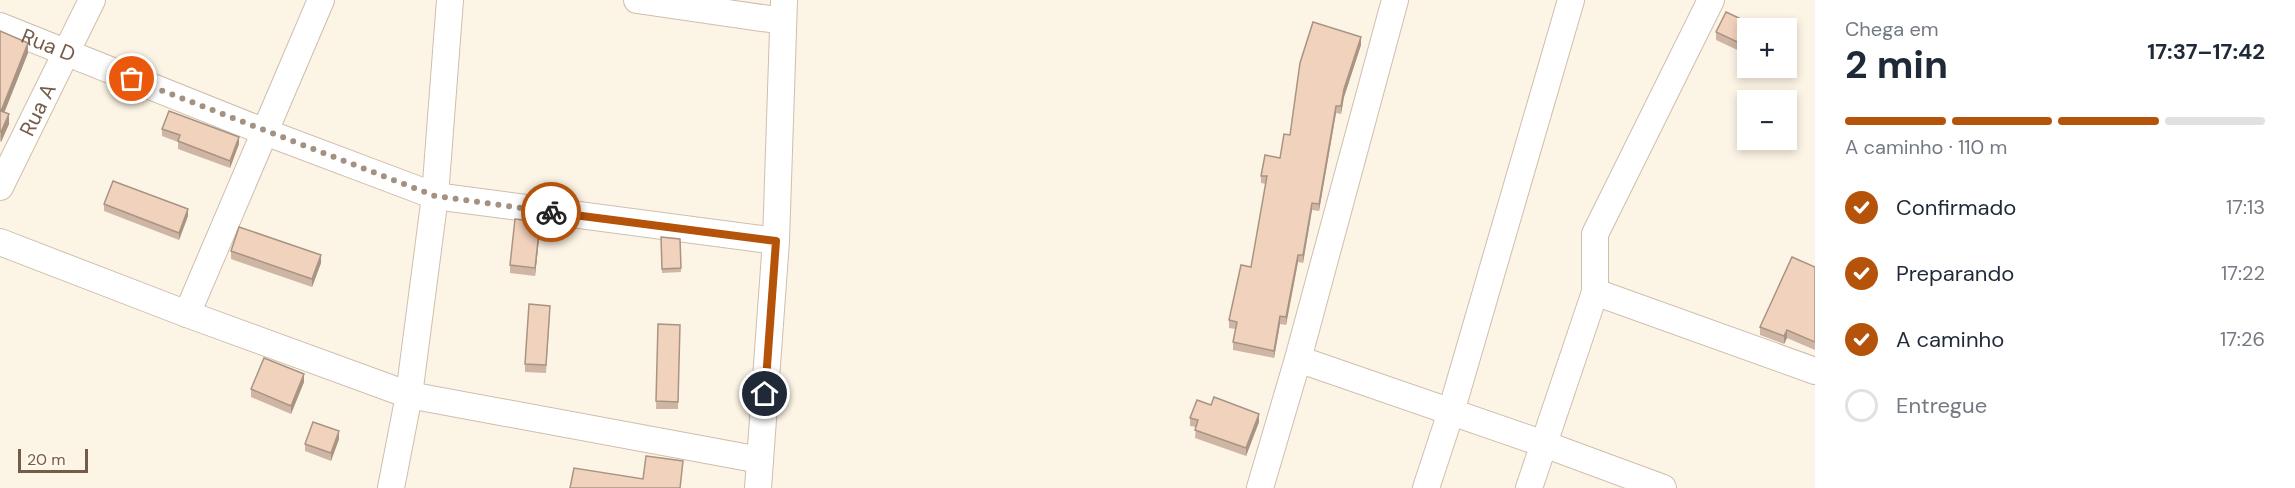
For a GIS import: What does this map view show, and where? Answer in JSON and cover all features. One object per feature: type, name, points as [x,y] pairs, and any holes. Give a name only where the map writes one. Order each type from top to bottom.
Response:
[{"type":"street","name":"Rua A","points":[[0,187],[92,0]]},
{"type":"street","points":[[187,314],[321,0]]},
{"type":"street","points":[[391,488],[410,395],[435,196],[450,0]]},
{"type":"street","points":[[637,0],[784,11],[776,241],[758,488]]},
{"type":"street","points":[[1260,488],[1298,359],[1395,0]]},
{"type":"street","points":[[1426,488],[1451,412],[1571,0]]},
{"type":"street","points":[[1529,488],[1595,292],[1595,234],[1711,0]]},
{"type":"street","name":"Rua D","points":[[0,26],[265,132],[435,196],[776,241]]},
{"type":"street","points":[[0,242],[187,314],[410,395],[760,460]]},
{"type":"street","points":[[1595,292],[1815,371]]},
{"type":"street","points":[[1298,359],[1544,444],[1663,488]]},
{"type":"building","points":[[1726,12],[1739,18],[1737,42],[1716,32]]},
{"type":"building","points":[[1313,22],[1361,37],[1344,89],[1341,106],[1336,106],[1319,204],[1312,203],[1303,255],[1298,255],[1286,317],[1280,316],[1274,351],[1233,342],[1237,322],[1229,320],[1241,265],[1251,267],[1267,176],[1261,176],[1265,155],[1280,158],[1284,134],[1290,135],[1300,63]]},
{"type":"building","points":[[0,31],[28,43],[1,111],[9,114],[1,132],[0,131]]},
{"type":"building","points":[[169,111],[239,137],[230,161],[178,141],[180,135],[162,129]]},
{"type":"building","points":[[113,181],[188,209],[179,233],[104,204]]},
{"type":"building","points":[[515,219],[540,222],[535,268],[510,265]]},
{"type":"building","points":[[239,227],[321,255],[312,279],[231,251]]},
{"type":"building","points":[[661,237],[680,239],[681,268],[662,269]]},
{"type":"building","points":[[1792,257],[1815,267],[1815,342],[1787,330],[1784,336],[1760,327]]},
{"type":"building","points":[[529,304],[550,306],[546,365],[525,364]]},
{"type":"building","points":[[658,324],[680,325],[678,402],[656,401]]},
{"type":"building","points":[[264,358],[304,374],[291,406],[251,389]]},
{"type":"building","points":[[1214,397],[1259,414],[1246,448],[1195,430],[1198,420],[1190,418],[1197,400],[1211,405]]},
{"type":"building","points":[[313,422],[339,431],[331,453],[305,444]]},
{"type":"building","points":[[646,456],[683,461],[680,488],[570,488],[574,468],[643,479]]},
{"type":"way so far","points":[[132,79],[435,196],[551,212]]},
{"type":"route","points":[[551,212],[776,241],[765,394]]}]
